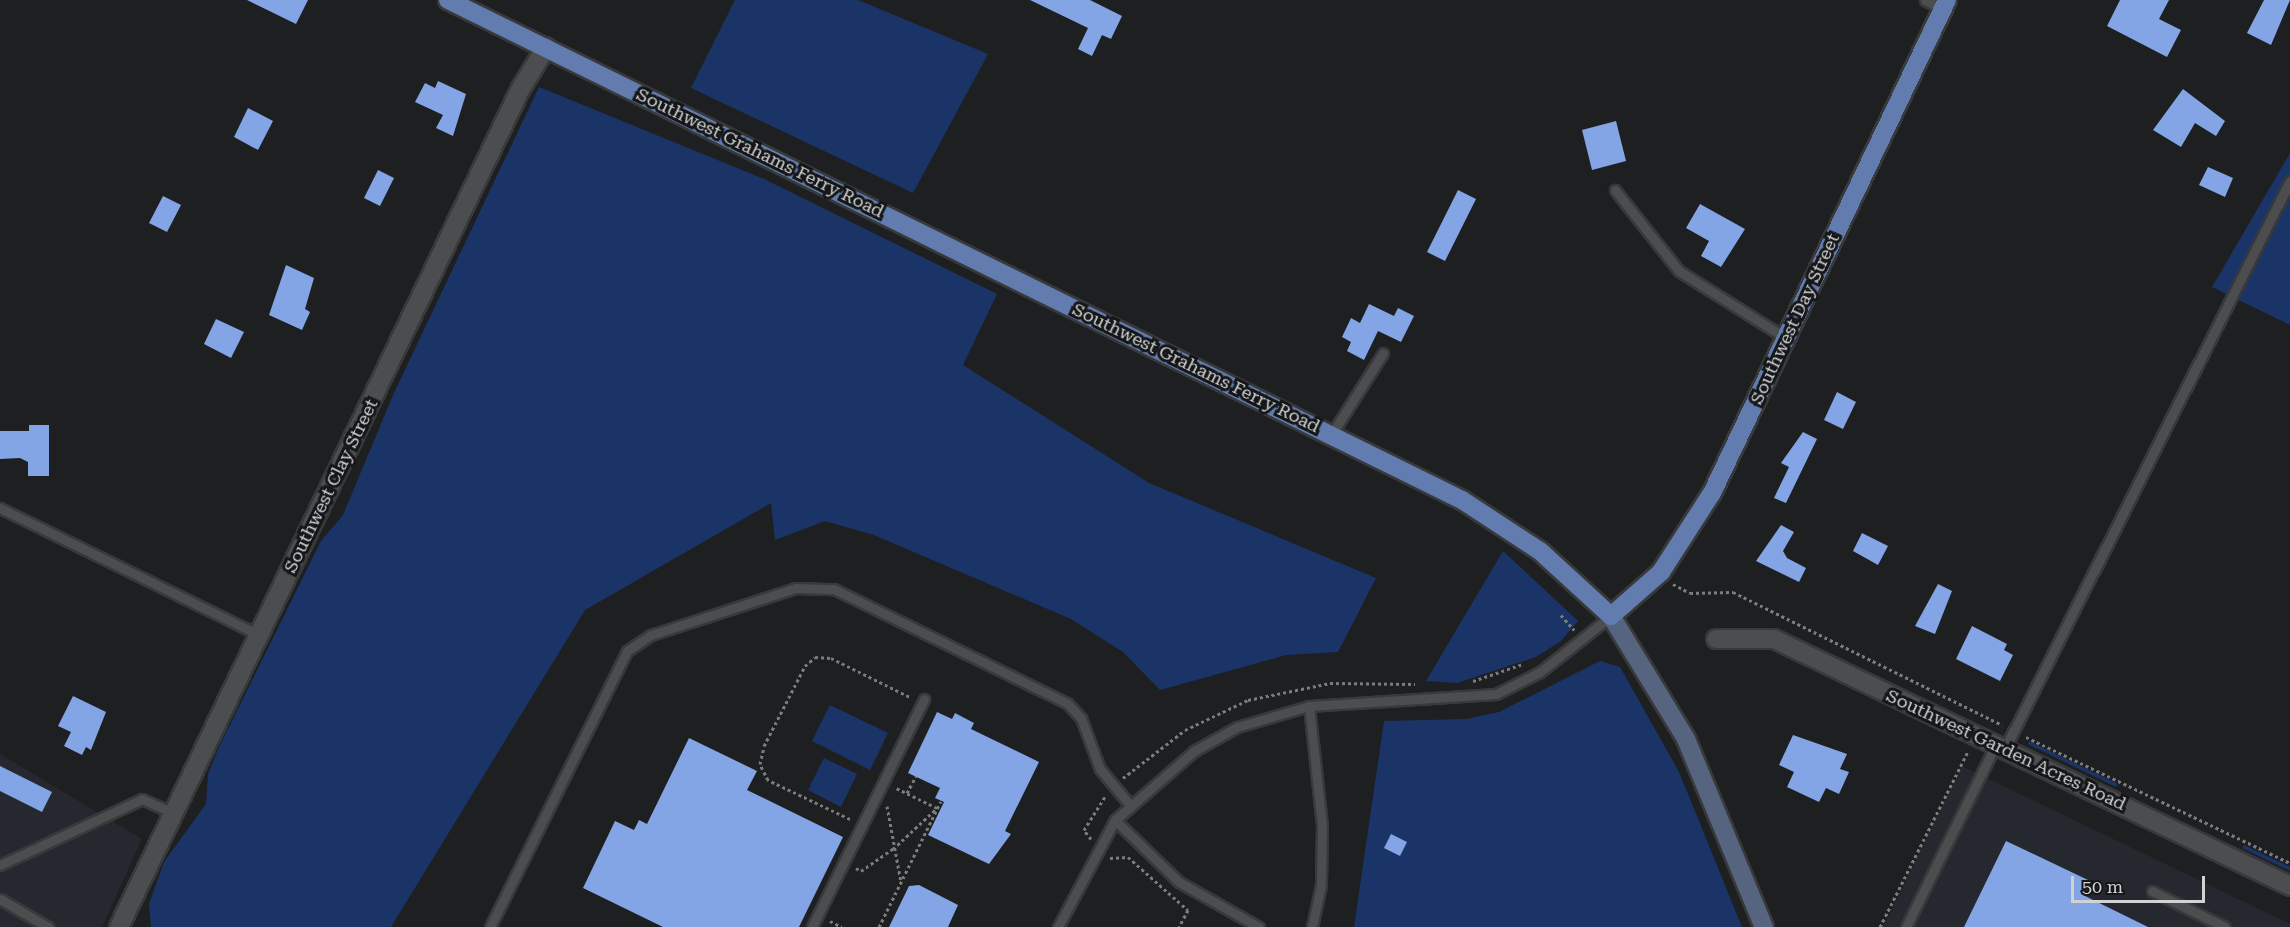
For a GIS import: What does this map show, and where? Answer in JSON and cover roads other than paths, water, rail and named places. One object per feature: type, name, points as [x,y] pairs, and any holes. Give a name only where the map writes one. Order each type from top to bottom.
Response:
[{"type":"main road","name":"Southwest Grahams Ferry Road","points":[[448,0],[1331,435],[1505,526],[1611,616],[1686,739],[1764,927]]},
{"type":"main road","name":"Southwest Day Street","points":[[1611,616],[1661,572],[1712,493],[1945,4]]},
{"type":"street","name":"Southwest Clay Street","points":[[119,927],[520,90],[546,47]]},
{"type":"street","name":"Southwest Garden Acres Road","points":[[1716,639],[1774,639],[2290,886]]},
{"type":"lane","points":[[1926,0],[1945,4]]},
{"type":"lane","points":[[1906,927],[2000,748],[2014,731],[2290,181]]},
{"type":"lane","points":[[1615,190],[1678,271],[1786,338]]},
{"type":"lane","points":[[1331,435],[1383,353]]},
{"type":"lane","points":[[0,508],[259,634]]},
{"type":"lane","points":[[490,927],[627,651],[651,634],[796,588],[834,589],[1067,704],[1081,718],[1097,763],[1113,787],[1130,805]]},
{"type":"lane","points":[[1058,927],[1097,847],[1115,820],[1171,767],[1237,727],[1310,706],[1496,694],[1540,672],[1611,616]]},
{"type":"lane","points":[[812,927],[923,701]]},
{"type":"lane","points":[[1310,706],[1322,825],[1321,885],[1312,927]]},
{"type":"lane","points":[[0,865],[142,799],[174,813]]},
{"type":"lane","points":[[1115,820],[1179,882],[1259,927]]},
{"type":"lane","points":[[2152,891],[2225,927]]},
{"type":"lane","points":[[0,899],[48,927]]}]
